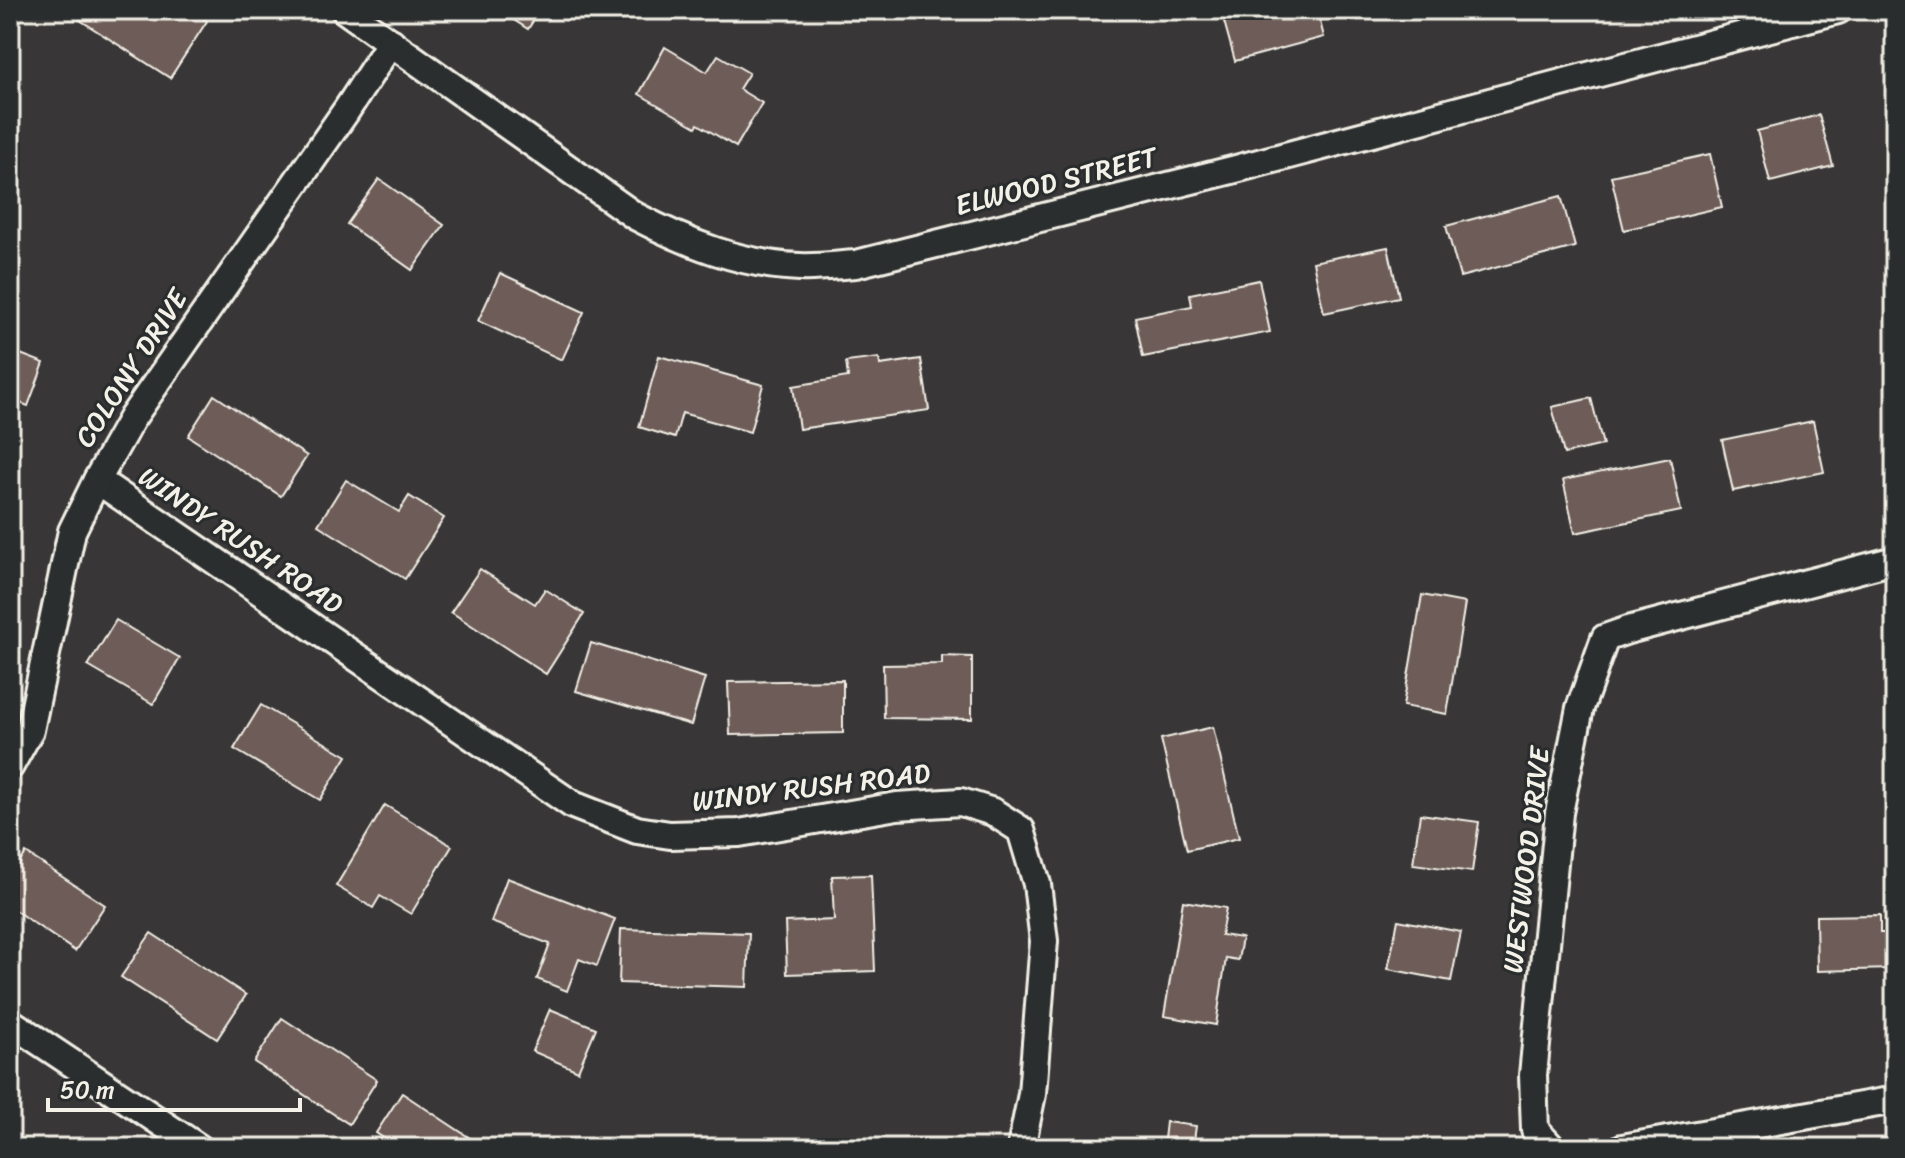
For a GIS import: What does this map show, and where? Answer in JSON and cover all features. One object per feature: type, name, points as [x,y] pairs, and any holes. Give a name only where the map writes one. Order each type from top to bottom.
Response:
[{"type":"street","name":"ELWOOD STREET","points":[[345,10],[635,216],[713,252],[754,262],[801,267],[856,264],[1232,170],[1838,10]]},
{"type":"street","name":"COLONY DRIVE","points":[[10,766],[30,730],[72,531],[97,480],[132,418],[391,42]]},
{"type":"street","name":"WINDY RUSH ROAD","points":[[97,480],[573,805],[637,830],[670,835],[739,833],[897,806],[961,802],[993,812],[1021,830],[1037,884],[1044,941],[1032,1094],[1021,1148]]},
{"type":"street","name":"WESTWOOD DRIVE","points":[[1552,1148],[1535,1130],[1533,1075],[1559,813],[1580,708],[1605,638],[1895,560]]},
{"type":"street","points":[[10,1022],[199,1148]]},
{"type":"street","points":[[1622,1148],[1895,1100]]},
{"type":"building","points":[[87,10],[164,10],[171,14],[174,10],[190,10],[207,21],[170,78],[80,20]]},
{"type":"building","points":[[498,10],[540,10],[528,29]]},
{"type":"building","points":[[1236,10],[1317,10],[1324,37],[1235,61],[1222,14]]},
{"type":"building","points":[[665,47],[707,72],[718,55],[749,73],[739,89],[762,103],[736,147],[639,94]]},
{"type":"building","points":[[1819,115],[1833,166],[1770,182],[1757,131]]},
{"type":"building","points":[[1710,154],[1722,207],[1624,230],[1611,176]]},
{"type":"building","points":[[379,179],[444,225],[412,270],[347,224]]},
{"type":"building","points":[[1561,196],[1575,247],[1460,277],[1446,226]]},
{"type":"building","points":[[1388,247],[1399,297],[1324,313],[1313,262]]},
{"type":"building","points":[[500,273],[584,312],[562,360],[478,321]]},
{"type":"building","points":[[1259,280],[1270,332],[1143,357],[1135,317],[1192,306],[1190,294]]},
{"type":"building","points":[[10,350],[44,363],[28,406],[10,399]]},
{"type":"building","points":[[659,356],[763,385],[750,432],[682,413],[675,438],[639,427]]},
{"type":"building","points":[[879,358],[880,365],[921,359],[929,410],[799,429],[793,386],[848,377],[846,362]]},
{"type":"building","points":[[214,395],[307,456],[281,496],[188,436]]},
{"type":"building","points":[[1591,398],[1603,445],[1564,454],[1552,407]]},
{"type":"building","points":[[1813,421],[1824,472],[1733,491],[1722,440]]},
{"type":"building","points":[[1670,458],[1681,511],[1575,533],[1563,480]]},
{"type":"building","points":[[346,480],[399,512],[409,496],[444,518],[405,579],[318,525]]},
{"type":"building","points":[[480,569],[535,604],[545,589],[584,614],[546,674],[451,612]]},
{"type":"building","points":[[1422,595],[1465,603],[1447,714],[1403,706]]},
{"type":"building","points":[[116,620],[180,658],[153,704],[88,666]]},
{"type":"building","points":[[591,643],[705,678],[691,725],[576,691]]},
{"type":"building","points":[[942,656],[972,657],[972,719],[884,718],[883,665],[942,664]]},
{"type":"building","points":[[843,680],[843,733],[730,735],[728,682]]},
{"type":"building","points":[[261,705],[347,756],[320,800],[234,749]]},
{"type":"building","points":[[1213,727],[1239,838],[1187,850],[1161,739]]},
{"type":"building","points":[[385,805],[452,846],[411,914],[380,896],[373,908],[336,886]]},
{"type":"building","points":[[1420,814],[1479,822],[1472,872],[1413,864]]},
{"type":"building","points":[[26,853],[105,905],[75,951],[10,907],[10,877]]},
{"type":"building","points":[[871,875],[875,971],[787,974],[785,922],[834,920],[832,876]]},
{"type":"building","points":[[507,878],[615,919],[597,966],[579,959],[567,991],[537,979],[550,944],[491,922]]},
{"type":"building","points":[[1183,901],[1226,908],[1221,935],[1242,938],[1238,960],[1226,958],[1216,1025],[1164,1016]]},
{"type":"building","points":[[1880,915],[1880,933],[1892,933],[1892,969],[1817,971],[1816,916]]},
{"type":"building","points":[[1398,920],[1461,932],[1451,981],[1388,969]]},
{"type":"building","points":[[621,929],[749,933],[747,987],[619,983]]},
{"type":"building","points":[[151,933],[246,995],[217,1039],[121,977]]},
{"type":"building","points":[[550,1009],[596,1028],[578,1071],[532,1051]]},
{"type":"building","points":[[282,1018],[377,1080],[349,1124],[254,1062]]},
{"type":"building","points":[[402,1093],[485,1148],[398,1148],[376,1133]]},
{"type":"building","points":[[1166,1122],[1196,1126],[1193,1148],[1163,1148]]}]
